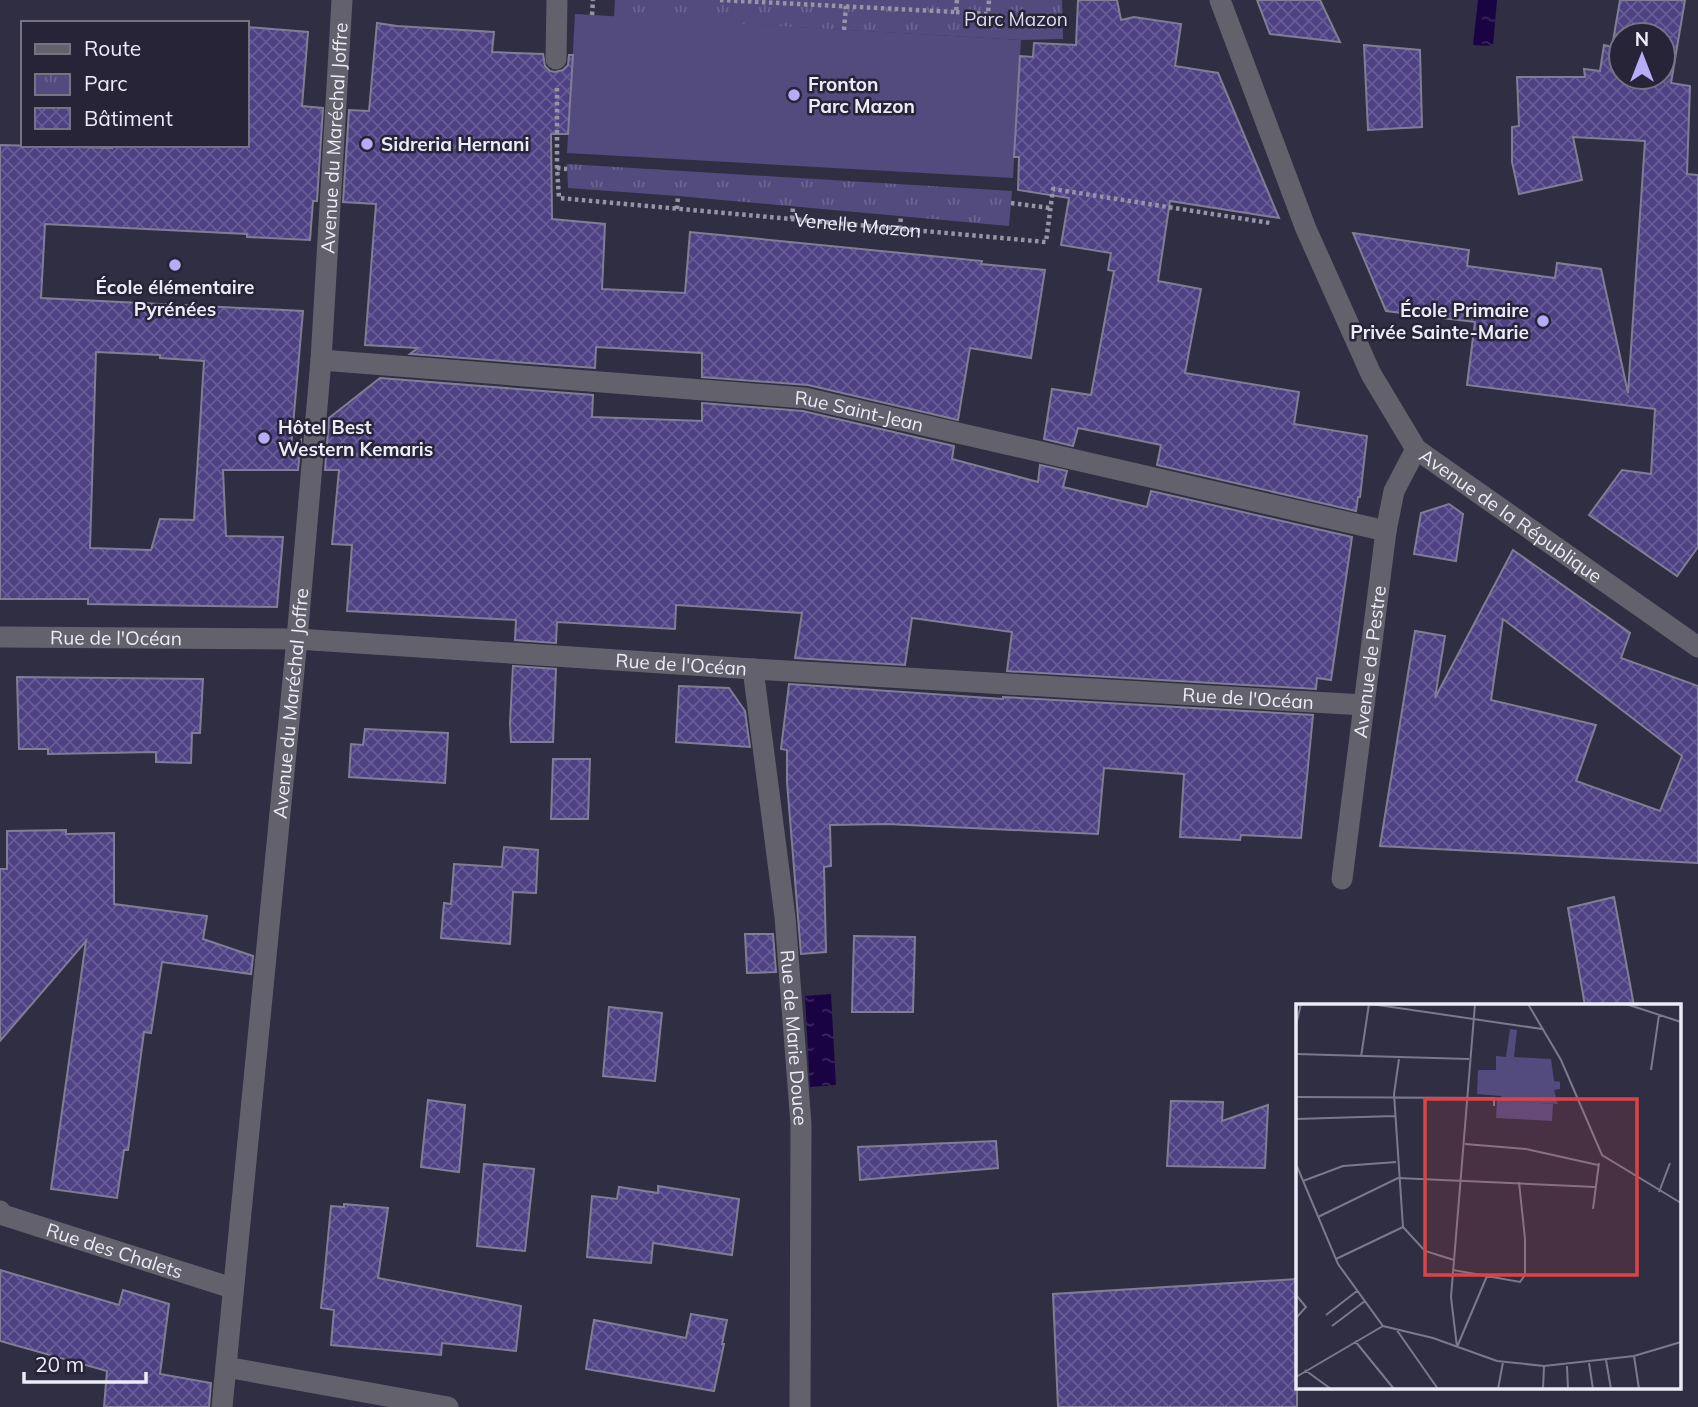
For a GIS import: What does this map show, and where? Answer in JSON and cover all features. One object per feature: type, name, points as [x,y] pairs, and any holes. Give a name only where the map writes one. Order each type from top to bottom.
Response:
[{"type":"street","name":"Avenue du Maréchal Joffre","points":[[222,1407],[297,639],[321,360],[342,0]]},
{"type":"street","points":[[556,59],[557,0]]},
{"type":"street","name":"Avenue de la République","points":[[1220,0],[1306,229],[1371,374],[1416,449],[1698,647]]},
{"type":"street","name":"Rue Saint-Jean","points":[[321,360],[805,398],[1386,531]]},
{"type":"street","name":"Avenue de Pestre","points":[[1342,879],[1386,531],[1394,491],[1416,449]]},
{"type":"street","name":"Rue de l'Océan","points":[[0,636],[297,639],[1363,705]]},
{"type":"street","name":"Rue de Marie Douce","points":[[753,668],[785,917],[801,1124],[800,1407]]},
{"type":"street","name":"Rue des Chalets","points":[[0,1211],[232,1288]]},
{"type":"street","points":[[226,1367],[448,1407]]},
{"type":"path","points":[[592,15],[593,0]]},
{"type":"path","points":[[720,0],[988,14],[989,0]]},
{"type":"path","points":[[956,12],[957,0]]},
{"type":"path","points":[[844,30],[846,6]]},
{"type":"path","name":"Venelle Mazon","points":[[556,59],[559,198],[1046,242],[1050,208]]},
{"type":"path","points":[[557,168],[567,169]]},
{"type":"path","points":[[1011,203],[1050,208],[1052,189],[1306,229]]},
{"type":"path","points":[[677,209],[678,196]]},
{"type":"path","points":[[792,219],[793,207]]},
{"type":"path","points":[[900,229],[901,216]]},
{"type":"green space","name":"Parc Mazon","points":[[615,0],[1062,0],[1063,39],[1021,40],[614,17]]},
{"type":"green space","name":"Fronton Parc Mazon","points":[[575,14],[1021,40],[1013,178],[567,153]]},
{"type":"green space","points":[[567,164],[1012,191],[1009,226],[568,188]]},
{"type":"water","points":[[1478,0],[1497,0],[1493,46],[1473,45]]},
{"type":"water","points":[[831,994],[836,1085],[810,1087],[805,996]]},
{"type":"building","points":[[1078,0],[1117,0],[1121,20],[1134,17],[1181,24],[1175,66],[1218,73],[1279,218],[1170,201],[1158,281],[1201,289],[1185,373],[1299,392],[1294,424],[1367,436],[1356,511],[1157,465],[1161,445],[1078,428],[1073,446],[1044,439],[1052,389],[1091,395],[1114,271],[1108,270],[1111,253],[1061,245],[1069,198],[1018,190],[1019,157],[1014,157],[1020,56],[1033,57],[1034,43],[1076,45]]},
{"type":"building","points":[[1257,0],[1320,0],[1340,42],[1270,34]]},
{"type":"building","points":[[1620,0],[1685,0],[1677,47],[1677,21],[1616,21]]},
{"type":"building","points":[[377,23],[494,32],[492,52],[543,54],[545,66],[555,72],[563,70],[568,65],[569,55],[573,55],[568,134],[551,134],[552,219],[605,224],[602,289],[685,293],[690,232],[982,261],[981,264],[1045,270],[1031,358],[970,348],[958,420],[808,385],[702,377],[702,353],[596,347],[595,368],[410,354],[418,348],[365,345],[376,204],[343,202],[349,110],[369,111]]},
{"type":"building","points":[[248,27],[308,32],[302,106],[323,108],[317,201],[313,201],[310,240],[247,237],[247,234],[45,224],[41,298],[303,311],[291,448],[301,440],[298,470],[223,470],[226,536],[283,537],[277,607],[88,604],[88,599],[0,599],[0,145],[248,147]],"holes":[[[96,352],[160,355],[160,358],[204,361],[194,520],[160,519],[151,550],[90,548]]]},
{"type":"building","points":[[1364,45],[1420,50],[1422,127],[1368,130]]},
{"type":"building","points":[[1604,45],[1607,46],[1607,91],[1677,91],[1677,84],[1690,86],[1687,174],[1698,175],[1698,547],[1677,576],[1589,515],[1622,470],[1651,474],[1655,409],[1467,385],[1475,322],[1386,311],[1353,233],[1469,250],[1467,266],[1555,278],[1557,263],[1601,269],[1628,393],[1645,141],[1573,137],[1582,180],[1519,194],[1512,162],[1512,127],[1519,126],[1517,77],[1585,77],[1584,69],[1600,71]]},
{"type":"building","points":[[380,378],[593,395],[592,417],[702,421],[702,403],[803,411],[954,446],[952,459],[1038,482],[1040,465],[1067,471],[1063,487],[1147,507],[1151,491],[1352,537],[1331,680],[1317,678],[1316,689],[1007,671],[1012,632],[912,618],[905,665],[795,658],[802,613],[676,605],[675,629],[557,622],[556,643],[515,640],[516,620],[347,611],[352,545],[332,544],[339,470],[325,470],[329,418]]},
{"type":"building","points":[[1449,504],[1463,514],[1456,561],[1414,554],[1421,513]]},
{"type":"building","points":[[1513,550],[1630,633],[1621,658],[1698,686],[1698,863],[1380,846],[1415,631],[1445,636],[1435,698]],"holes":[[[1503,619],[1682,756],[1660,811],[1576,781],[1596,725],[1491,700]]]},
{"type":"building","points":[[513,666],[556,669],[553,742],[511,742]]},
{"type":"building","points":[[17,677],[203,679],[200,733],[192,733],[191,763],[156,762],[156,752],[48,754],[48,749],[19,749]]},
{"type":"building","points":[[789,684],[1003,699],[1313,715],[1301,838],[1241,835],[1240,840],[1180,837],[1184,774],[1104,768],[1098,834],[887,824],[830,825],[831,866],[824,867],[826,952],[801,954],[787,782],[787,750],[781,749]]},
{"type":"building","points":[[679,686],[729,688],[745,711],[750,747],[676,742]]},
{"type":"building","points":[[365,729],[448,733],[445,783],[349,777],[351,744],[363,745]]},
{"type":"building","points":[[553,759],[590,759],[588,819],[551,819]]},
{"type":"building","points":[[66,830],[66,834],[114,833],[114,904],[207,916],[203,939],[253,956],[251,974],[162,962],[151,1033],[144,1032],[128,1150],[124,1150],[117,1198],[51,1189],[86,941],[0,1041],[0,869],[7,869],[7,831]]},
{"type":"building","points":[[504,847],[538,850],[536,893],[513,892],[510,944],[441,938],[444,903],[451,904],[454,864],[502,867]]},
{"type":"building","points":[[1614,897],[1634,1004],[1585,1004],[1568,908]]},
{"type":"building","points":[[745,934],[773,934],[776,972],[747,973]]},
{"type":"building","points":[[854,936],[915,937],[913,1012],[852,1012]]},
{"type":"building","points":[[609,1007],[662,1013],[655,1081],[603,1076]]},
{"type":"building","points":[[428,1100],[465,1105],[459,1172],[421,1167]]},
{"type":"building","points":[[1171,1101],[1223,1102],[1222,1121],[1268,1105],[1265,1168],[1167,1166]]},
{"type":"building","points":[[996,1141],[998,1168],[860,1180],[858,1147]]},
{"type":"building","points":[[484,1164],[534,1169],[525,1251],[477,1246]]},
{"type":"building","points":[[658,1186],[739,1199],[732,1255],[653,1243],[651,1263],[587,1257],[592,1196],[617,1199],[619,1187],[658,1193]]},
{"type":"building","points":[[344,1204],[388,1208],[378,1278],[521,1306],[516,1351],[442,1343],[441,1355],[331,1345],[334,1310],[321,1308],[331,1206],[344,1207]]},
{"type":"building","points":[[0,1270],[119,1305],[123,1290],[169,1304],[160,1374],[211,1383],[209,1407],[104,1407],[107,1371],[0,1341]]},
{"type":"building","points":[[1296,1279],[1297,1407],[1058,1407],[1053,1294]]},
{"type":"building","points":[[691,1314],[727,1320],[714,1391],[586,1369],[594,1320],[686,1338]]},
{"type":"place","name":"Fronton Parc Mazon","points":[[794,95]]},
{"type":"place","name":"Sidreria Hernani","points":[[367,144]]},
{"type":"place","name":"École élémentaire Pyrénées","points":[[175,265]]},
{"type":"place","name":"École Primaire Privée Sainte-Marie","points":[[1543,321]]},
{"type":"place","name":"Hôtel Best Western Kemaris","points":[[264,438]]}]
